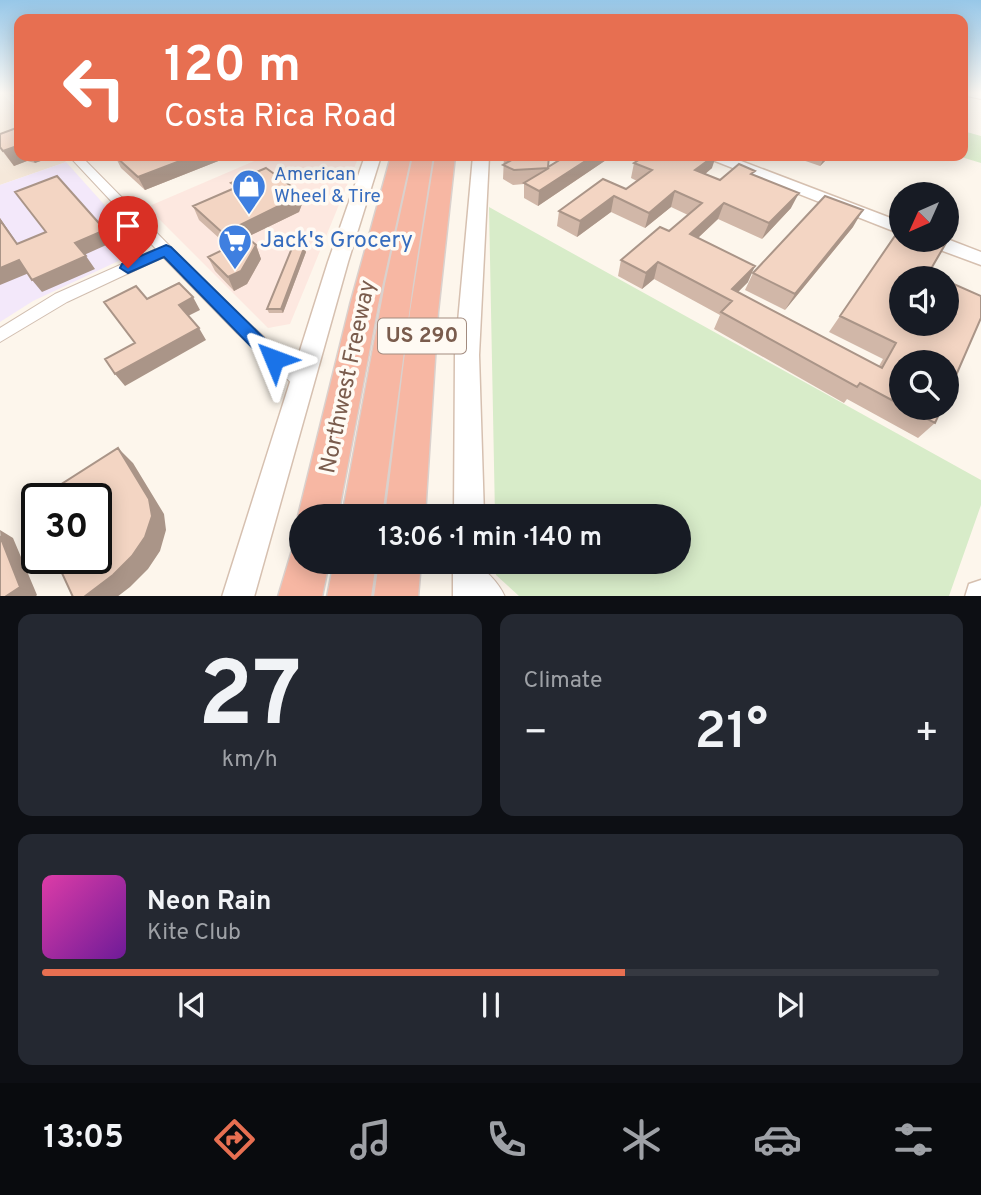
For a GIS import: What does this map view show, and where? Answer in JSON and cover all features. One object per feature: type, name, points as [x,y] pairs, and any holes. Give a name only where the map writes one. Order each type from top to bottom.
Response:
[{"type":"highway","name":"Northwest Freeway","points":[[321,504],[364,305],[400,161]]},
{"type":"highway","points":[[364,504],[398,284],[423,161]]},
{"type":"highway","name":"US 290","points":[[406,504],[424,312],[444,161]]},
{"type":"highway","points":[[300,596],[305,574]]},
{"type":"highway","points":[[349,596],[353,574]]},
{"type":"highway","points":[[396,596],[399,574]]},
{"type":"main road","points":[[238,596],[338,262],[371,161]]},
{"type":"main road","points":[[469,504],[467,355],[481,161]]},
{"type":"main road","points":[[730,161],[889,212]]},
{"type":"main road","points":[[753,161],[889,223]]},
{"type":"main road","points":[[959,239],[981,247]]},
{"type":"main road","points":[[959,251],[981,259]]},
{"type":"street","points":[[80,161],[274,359],[302,382]]},
{"type":"street","points":[[0,335],[61,298],[166,250]]},
{"type":"street","points":[[469,577],[492,596]]},
{"type":"shaded area","points":[[0,120],[14,120],[14,161],[66,162],[0,185]]},
{"type":"shaded area","points":[[254,161],[357,161],[290,324],[268,328],[147,207]]},
{"type":"shaded area","points":[[66,162],[144,249],[33,301],[0,322],[0,185]]},
{"type":"green space","points":[[968,132],[981,136],[981,163],[968,159]]},
{"type":"green space","points":[[489,207],[981,480],[981,505],[949,596],[519,596],[496,574],[691,574],[691,504],[495,504]]},
{"type":"building","points":[[14,129],[14,147],[3,151],[0,147],[0,134]]},
{"type":"building","points":[[120,161],[180,161],[138,177]]},
{"type":"building","points":[[510,161],[549,161],[548,167],[558,161],[585,161],[539,191],[524,183],[549,168],[514,170],[503,165]]},
{"type":"building","points":[[707,161],[695,170],[720,180],[739,164],[755,171],[751,174],[799,193],[769,223],[724,203],[690,234],[755,266],[732,289],[882,368],[889,356],[889,399],[860,383],[857,387],[721,312],[732,301],[658,262],[646,273],[621,260],[660,227],[669,231],[702,203],[675,191],[649,213],[614,196],[580,221],[559,211],[603,179],[626,189],[652,170],[634,163]]},
{"type":"building","points":[[266,168],[298,191],[295,198],[236,227],[256,245],[241,271],[228,277],[208,257],[235,244],[193,206],[237,187],[231,183]]},
{"type":"building","points":[[57,176],[105,230],[75,243],[86,256],[32,280],[19,260],[0,268],[0,220],[17,244],[46,232],[15,192]]},
{"type":"building","points":[[825,196],[863,210],[795,294],[753,273]]},
{"type":"building","points":[[889,245],[889,252],[941,252],[933,266],[889,266],[889,336],[959,336],[959,286],[981,296],[981,318],[959,368],[959,350],[892,350],[896,343],[840,316]]},
{"type":"building","points":[[292,248],[304,248],[281,309],[267,309]]},
{"type":"building","points":[[179,283],[193,297],[179,305],[199,328],[115,374],[105,359],[135,343],[104,302],[136,286],[147,299]]},
{"type":"building","points":[[118,448],[149,499],[152,516],[145,537],[132,556],[113,575],[85,596],[73,596],[62,574],[112,574],[112,483],[63,483]]},
{"type":"building","points":[[0,536],[20,587],[6,596],[0,596]]},
{"type":"place","name":"American Wheel & Tire","points":[[249,216]]},
{"type":"place","name":"Jack's Grocery","points":[[235,271]]},
{"type":"route","points":[[128,268],[166,250],[274,359]]}]
